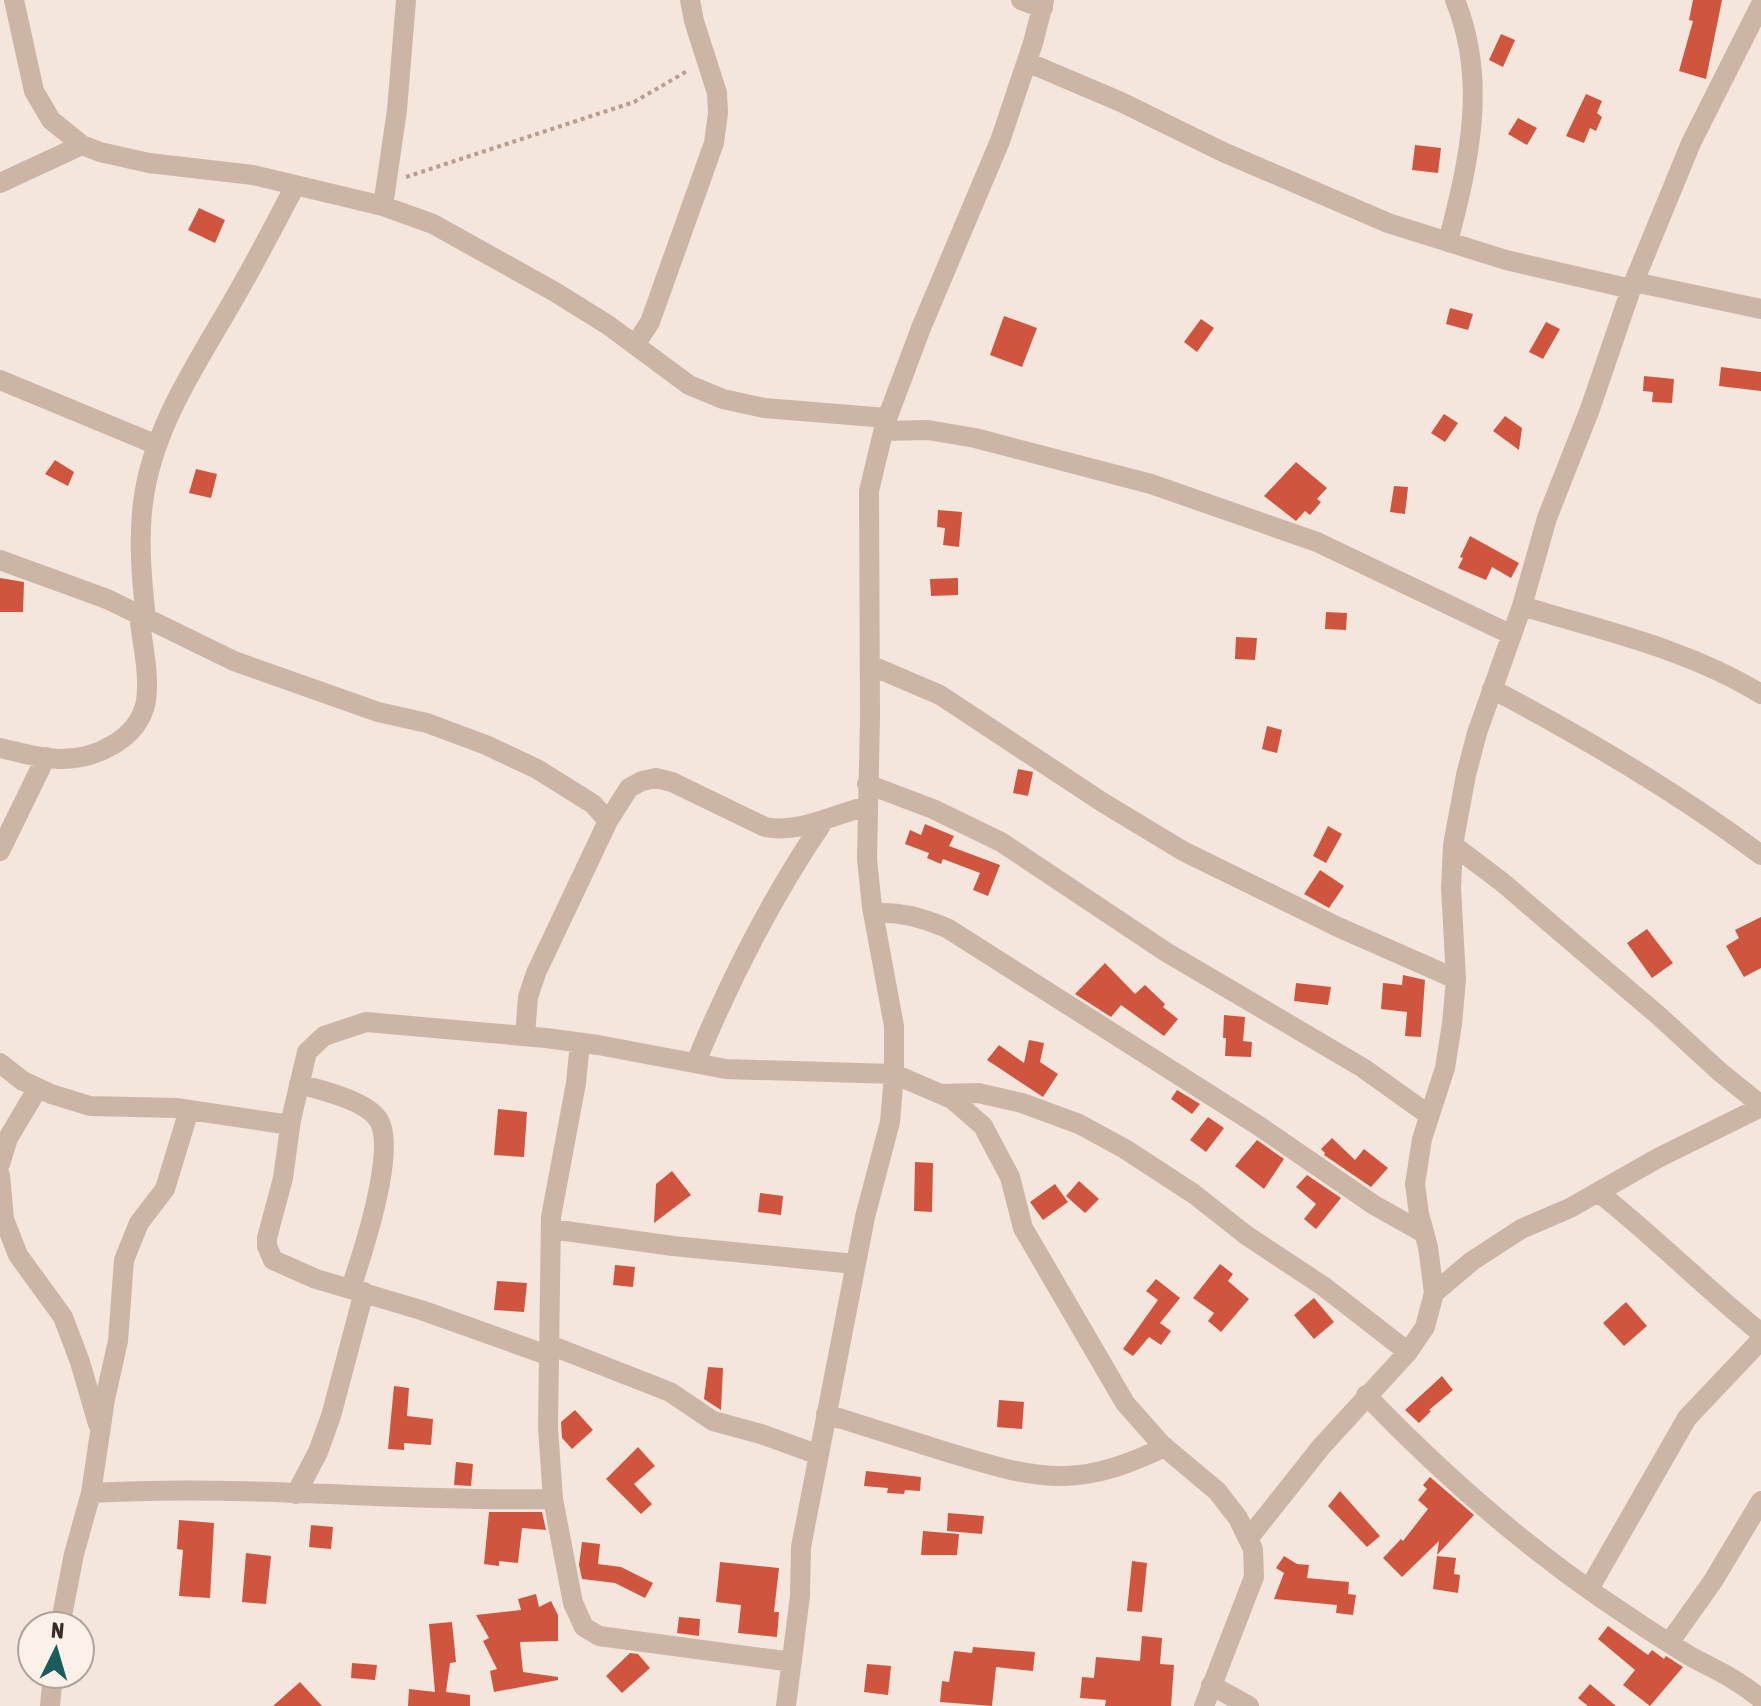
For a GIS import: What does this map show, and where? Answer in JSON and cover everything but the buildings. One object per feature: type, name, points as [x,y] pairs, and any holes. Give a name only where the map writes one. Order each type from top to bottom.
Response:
[{"type":"street","points":[[14,0],[34,91],[51,120],[82,145],[149,163],[253,175],[295,186],[385,197],[555,292],[689,385],[723,399],[764,408],[975,438],[1151,484],[1317,542],[1512,635]]},
{"type":"street","points":[[385,197],[397,110],[406,0]]},
{"type":"street","points":[[635,345],[650,322],[714,143],[717,93],[690,0]]},
{"type":"street","points":[[786,1706],[800,1596],[801,1547],[855,1264],[890,1122],[894,1074],[894,1026],[873,913],[867,859],[869,491],[886,425],[921,328],[1000,141],[1027,62],[1044,4],[1021,0]]},
{"type":"street","points":[[1448,242],[1465,175],[1475,103],[1468,42],[1455,0]]},
{"type":"street","points":[[1248,1539],[1321,1447],[1408,1352],[1425,1327],[1434,1293],[1415,1184],[1422,1139],[1445,1068],[1456,979],[1451,888],[1453,845],[1466,775],[1522,606],[1547,518],[1590,409],[1632,286],[1691,143],[1761,4]]},
{"type":"street","points":[[1027,62],[1388,223],[1506,260],[1761,309]]},
{"type":"street","points":[[0,183],[82,145]]},
{"type":"street","points":[[0,748],[60,759],[87,757],[131,732],[143,713],[146,698],[141,578],[143,503],[157,445],[172,406],[249,274],[295,186]]},
{"type":"street","points":[[0,380],[157,445]]},
{"type":"street","points":[[0,560],[107,599],[234,661],[378,712],[427,723],[486,745],[548,776],[593,804],[608,821]]},
{"type":"street","points":[[1522,606],[1694,659],[1761,694]]},
{"type":"street","points":[[870,665],[940,695],[1102,802],[1183,851],[1338,927],[1456,979]]},
{"type":"street","points":[[1492,689],[1572,731],[1729,831],[1761,855]]},
{"type":"street","points":[[0,851],[46,757]]},
{"type":"street","points":[[525,1036],[528,997],[536,973],[608,821],[629,788],[656,778],[704,796],[765,827],[781,830],[868,806]]},
{"type":"street","points":[[867,784],[933,809],[1001,842],[1166,952],[1363,1068],[1429,1115]]},
{"type":"street","points":[[696,1062],[713,1021],[790,871],[825,819]]},
{"type":"street","points":[[1434,1293],[1472,1261],[1521,1229],[1761,1106],[1502,882],[1453,845]]},
{"type":"street","points":[[873,913],[893,912],[947,928],[1259,1126],[1374,1205],[1424,1233]]},
{"type":"street","points":[[819,1455],[713,1421],[649,1382],[298,1273],[273,1260],[268,1252],[267,1238],[283,1178],[290,1125],[307,1052],[324,1036],[366,1022],[580,1043],[726,1069],[894,1074],[952,1099],[983,1126],[1010,1177],[1023,1228],[1125,1403],[1165,1447],[1217,1491],[1238,1518],[1253,1549],[1254,1577],[1204,1706]]},
{"type":"street","points":[[580,1043],[551,1229],[548,1428],[553,1499],[573,1603],[584,1627],[599,1636],[792,1662]]},
{"type":"street","points":[[0,1063],[38,1088],[90,1106],[189,1110],[290,1125]]},
{"type":"street","points":[[296,1494],[318,1452],[331,1416],[358,1290],[362,1254],[385,1157],[383,1132],[378,1118],[367,1109],[299,1084]]},
{"type":"street","points":[[0,1164],[8,1138],[38,1088]]},
{"type":"street","points":[[941,1094],[978,1093],[1022,1103],[1079,1124],[1113,1142],[1194,1194],[1246,1235],[1323,1286],[1408,1352]]},
{"type":"street","points":[[63,1610],[91,1493],[105,1399],[118,1341],[124,1260],[139,1223],[165,1189],[189,1110]]},
{"type":"street","points":[[0,1175],[4,1219],[18,1255],[63,1317],[80,1362],[100,1434]]},
{"type":"street","points":[[1598,1192],[1639,1224],[1708,1290],[1761,1333]]},
{"type":"street","points":[[551,1229],[673,1246],[855,1264]]},
{"type":"street","points":[[1589,1589],[1687,1418],[1761,1340]]},
{"type":"street","points":[[1366,1395],[1468,1495],[1589,1589],[1669,1643],[1728,1674],[1761,1699]]},
{"type":"street","points":[[826,1414],[991,1465],[1034,1475],[1095,1473],[1130,1464],[1165,1447]]},
{"type":"street","points":[[91,1493],[158,1490],[553,1499]]},
{"type":"street","points":[[1669,1643],[1713,1581],[1761,1501]]},
{"type":"street","points":[[1211,1685],[1249,1706]]},
{"type":"path","points":[[385,197],[412,174],[634,102],[705,60]]}]
